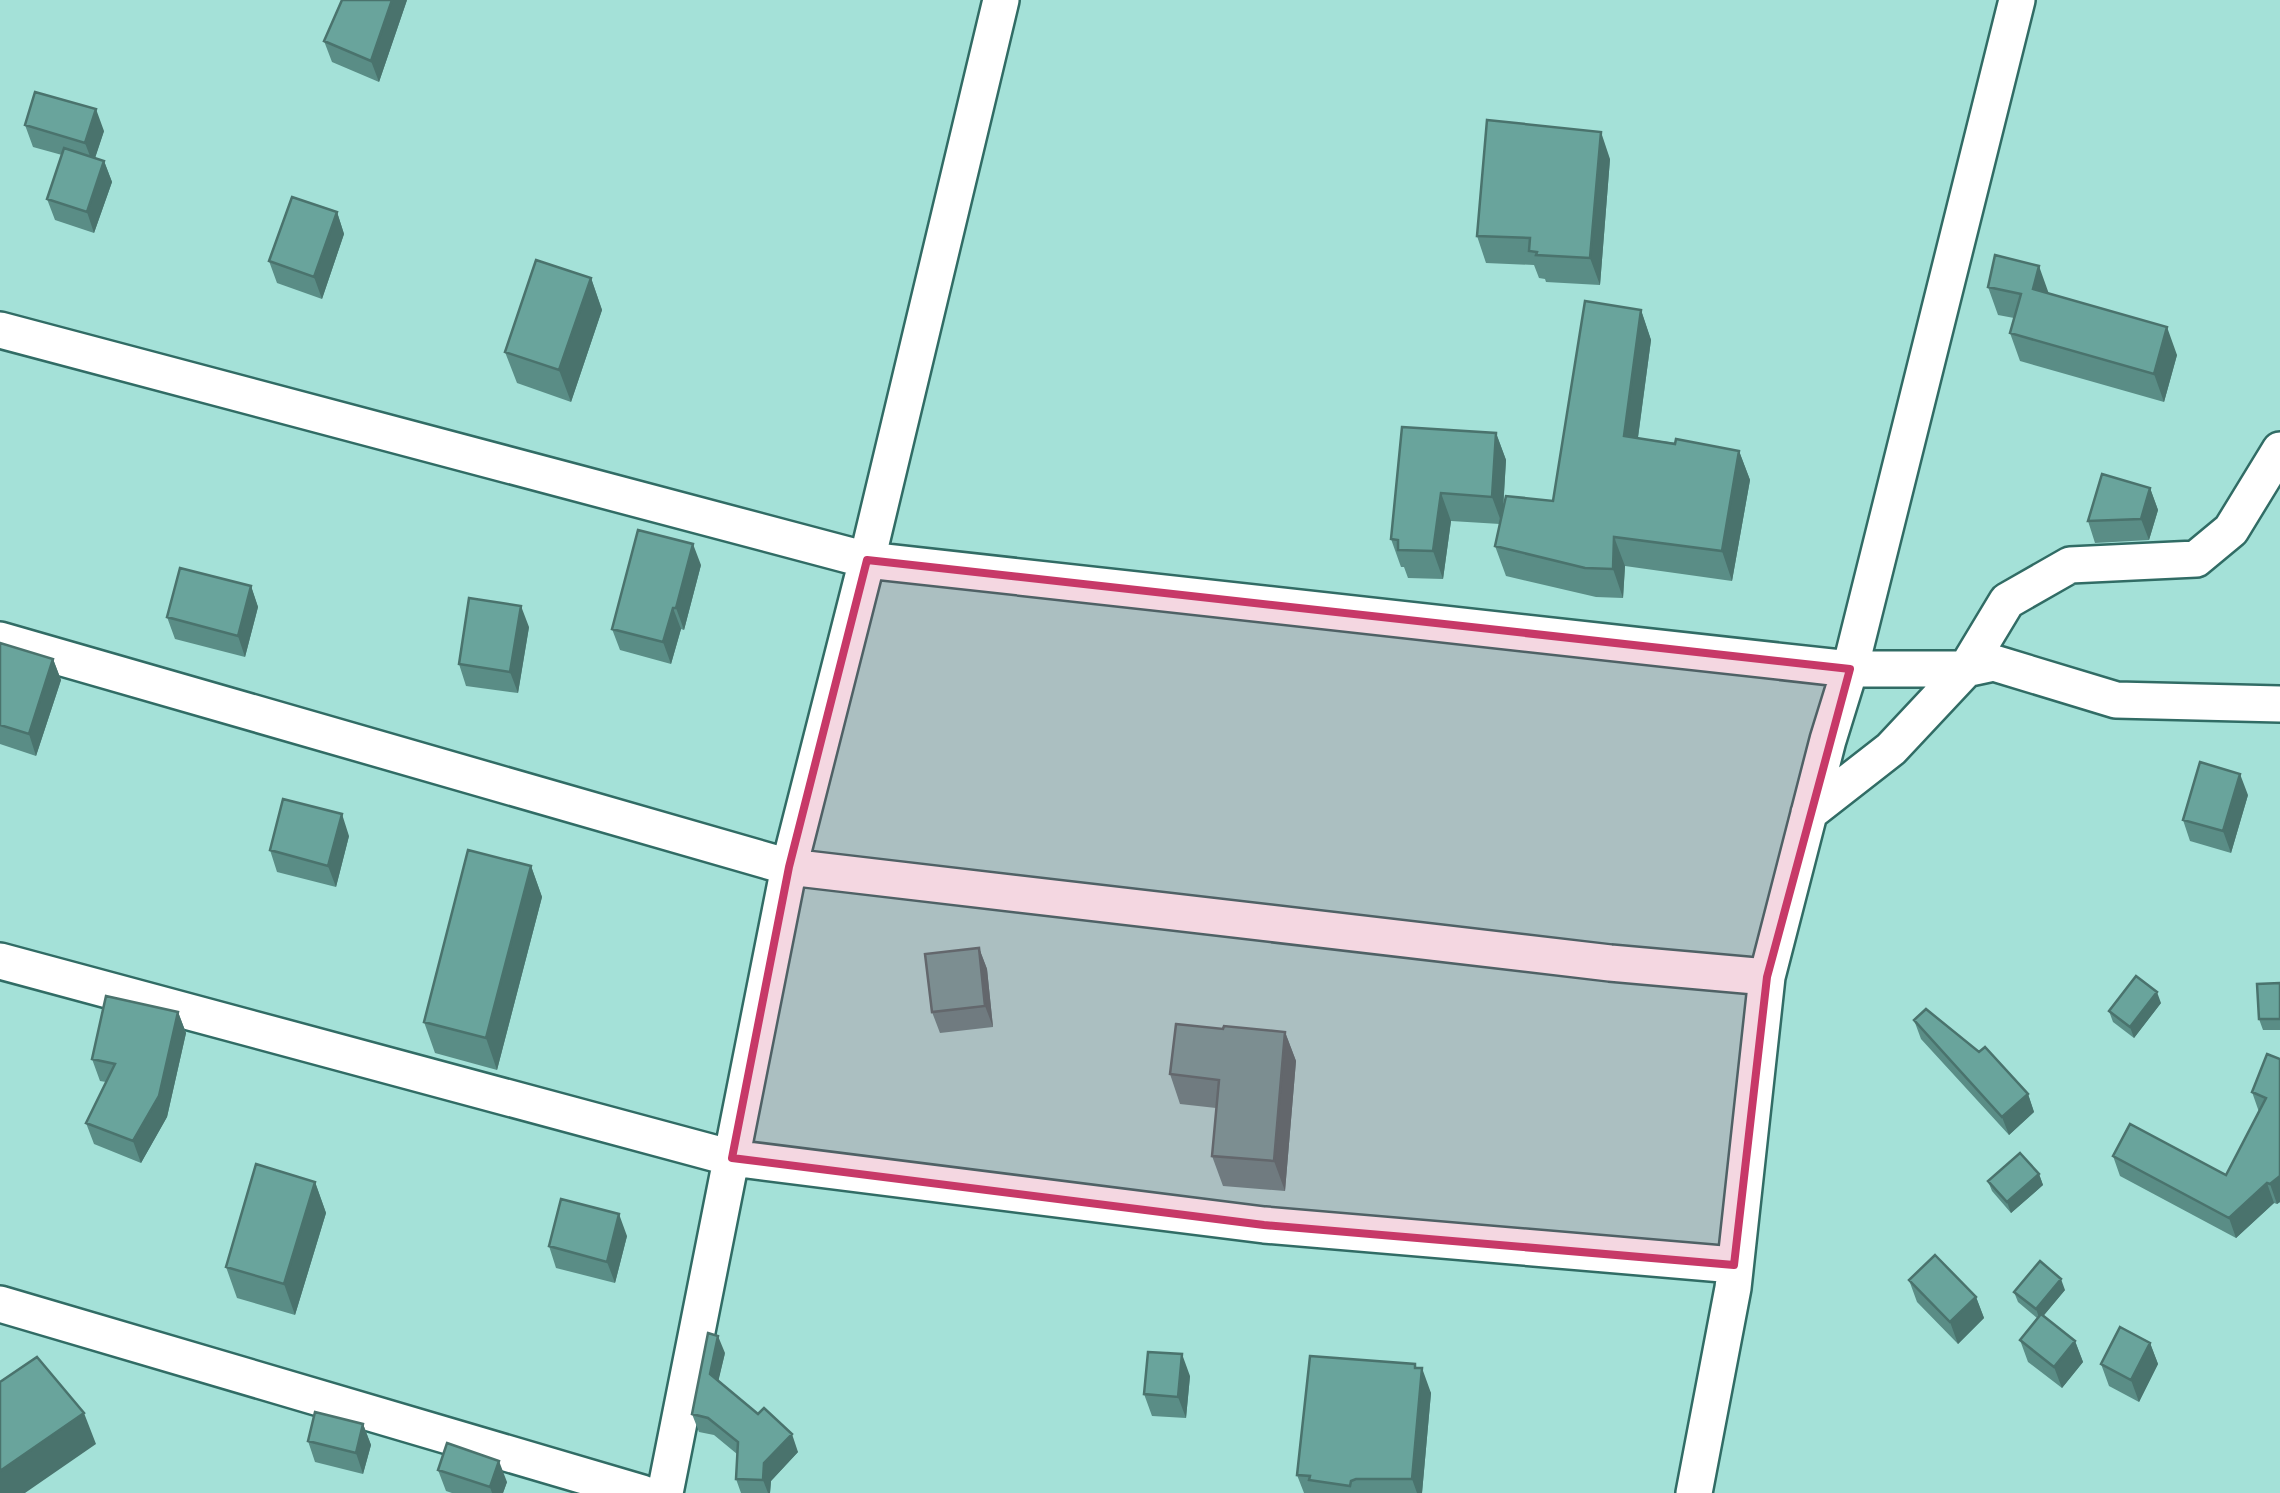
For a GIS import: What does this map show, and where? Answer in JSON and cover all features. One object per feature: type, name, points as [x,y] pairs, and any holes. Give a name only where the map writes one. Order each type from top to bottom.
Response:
[{"type":"street","points":[[665,1493],[789,868],[1001,0]]},
{"type":"street","points":[[1694,1493],[1733,1288],[1768,978],[1850,670],[2017,0]]},
{"type":"street","points":[[0,330],[867,560],[1850,670],[1966,669],[1994,662],[2116,700],[2280,704]]},
{"type":"street","points":[[1809,813],[1891,749],[1966,669],[2007,601],[2070,565],[2196,559],[2231,530],[2280,450]]},
{"type":"street","points":[[0,640],[789,868],[1610,964],[1768,978]]},
{"type":"street","points":[[0,961],[732,1158],[1264,1226],[1734,1265]]},
{"type":"street","points":[[0,1304],[642,1493]]},
{"type":"highlighted area","points":[[867,560],[1850,669],[1767,977],[1734,1265],[1264,1225],[732,1158],[789,867]]},
{"type":"building","points":[[342,0],[392,0],[371,61],[324,41]]},
{"type":"building","points":[[35,92],[96,109],[85,143],[25,125]]},
{"type":"building","points":[[1487,120],[1601,132],[1590,258],[1536,255],[1537,252],[1529,251],[1530,238],[1477,236]]},
{"type":"building","points":[[64,148],[104,161],[87,212],[47,199]]},
{"type":"building","points":[[292,197],[337,212],[314,277],[269,261]]},
{"type":"building","points":[[1995,255],[2039,266],[2033,289],[2167,327],[2154,374],[2010,333],[2021,294],[1988,287]]},
{"type":"building","points":[[536,260],[591,278],[559,370],[505,352]]},
{"type":"building","points":[[1585,301],[1641,310],[1624,436],[1675,444],[1676,439],[1739,451],[1722,551],[1614,537],[1613,569],[1585,568],[1495,546],[1506,496],[1553,501]]},
{"type":"building","points":[[1402,427],[1496,433],[1492,497],[1441,493],[1433,551],[1398,550],[1398,540],[1391,539]]},
{"type":"building","points":[[2102,474],[2150,488],[2141,519],[2088,521]]},
{"type":"building","points":[[638,530],[693,544],[663,642],[612,629]]},
{"type":"building","points":[[180,568],[251,586],[238,636],[167,617]]},
{"type":"building","points":[[469,598],[521,606],[510,672],[459,664]]},
{"type":"building","points":[[0,643],[53,659],[29,734],[0,725]]},
{"type":"building","points":[[2200,762],[2240,774],[2223,831],[2183,820]]},
{"type":"building","points":[[283,799],[342,814],[328,866],[270,850]]},
{"type":"building","points":[[468,850],[531,866],[486,1038],[424,1022]]},
{"type":"building","points":[[979,948],[985,1006],[932,1012],[925,954]]},
{"type":"building","points":[[2136,976],[2157,992],[2130,1027],[2109,1011]]},
{"type":"building","points":[[2280,983],[2280,1019],[2259,1019],[2257,984]]},
{"type":"building","points":[[106,996],[178,1012],[159,1096],[133,1141],[86,1123],[115,1064],[92,1059]]},
{"type":"building","points":[[1926,1009],[1979,1052],[1985,1047],[2028,1094],[2002,1117],[1914,1020]]},
{"type":"building","points":[[1176,1024],[1285,1032],[1274,1161],[1212,1156],[1219,1080],[1170,1074]]},
{"type":"building","points":[[2267,1054],[2280,1059],[2280,1176],[2229,1218],[2113,1156],[2130,1124],[2226,1175],[2266,1098],[2252,1092]]},
{"type":"building","points":[[2020,1153],[2039,1174],[2007,1202],[1988,1181]]},
{"type":"building","points":[[256,1164],[315,1182],[284,1284],[226,1267]]},
{"type":"building","points":[[561,1199],[619,1214],[607,1262],[549,1246]]},
{"type":"building","points":[[1935,1255],[1976,1297],[1950,1322],[1909,1280]]},
{"type":"building","points":[[2040,1261],[2061,1279],[2036,1309],[2014,1292]]},
{"type":"building","points":[[2041,1314],[2075,1341],[2054,1367],[2020,1340]]},
{"type":"building","points":[[2120,1327],[2150,1343],[2131,1380],[2101,1364]]},
{"type":"building","points":[[708,1333],[718,1336],[710,1374],[758,1414],[764,1408],[792,1434],[764,1463],[763,1480],[736,1479],[738,1442],[708,1418],[692,1414]]},
{"type":"building","points":[[1148,1352],[1182,1354],[1178,1397],[1144,1394]]},
{"type":"building","points":[[1310,1356],[1415,1364],[1415,1368],[1422,1368],[1412,1479],[1356,1479],[1350,1486],[1297,1475]]},
{"type":"building","points":[[37,1357],[84,1413],[0,1471],[0,1382]]},
{"type":"building","points":[[315,1412],[363,1424],[356,1453],[308,1441]]},
{"type":"building","points":[[447,1443],[499,1461],[490,1487],[438,1470]]}]
